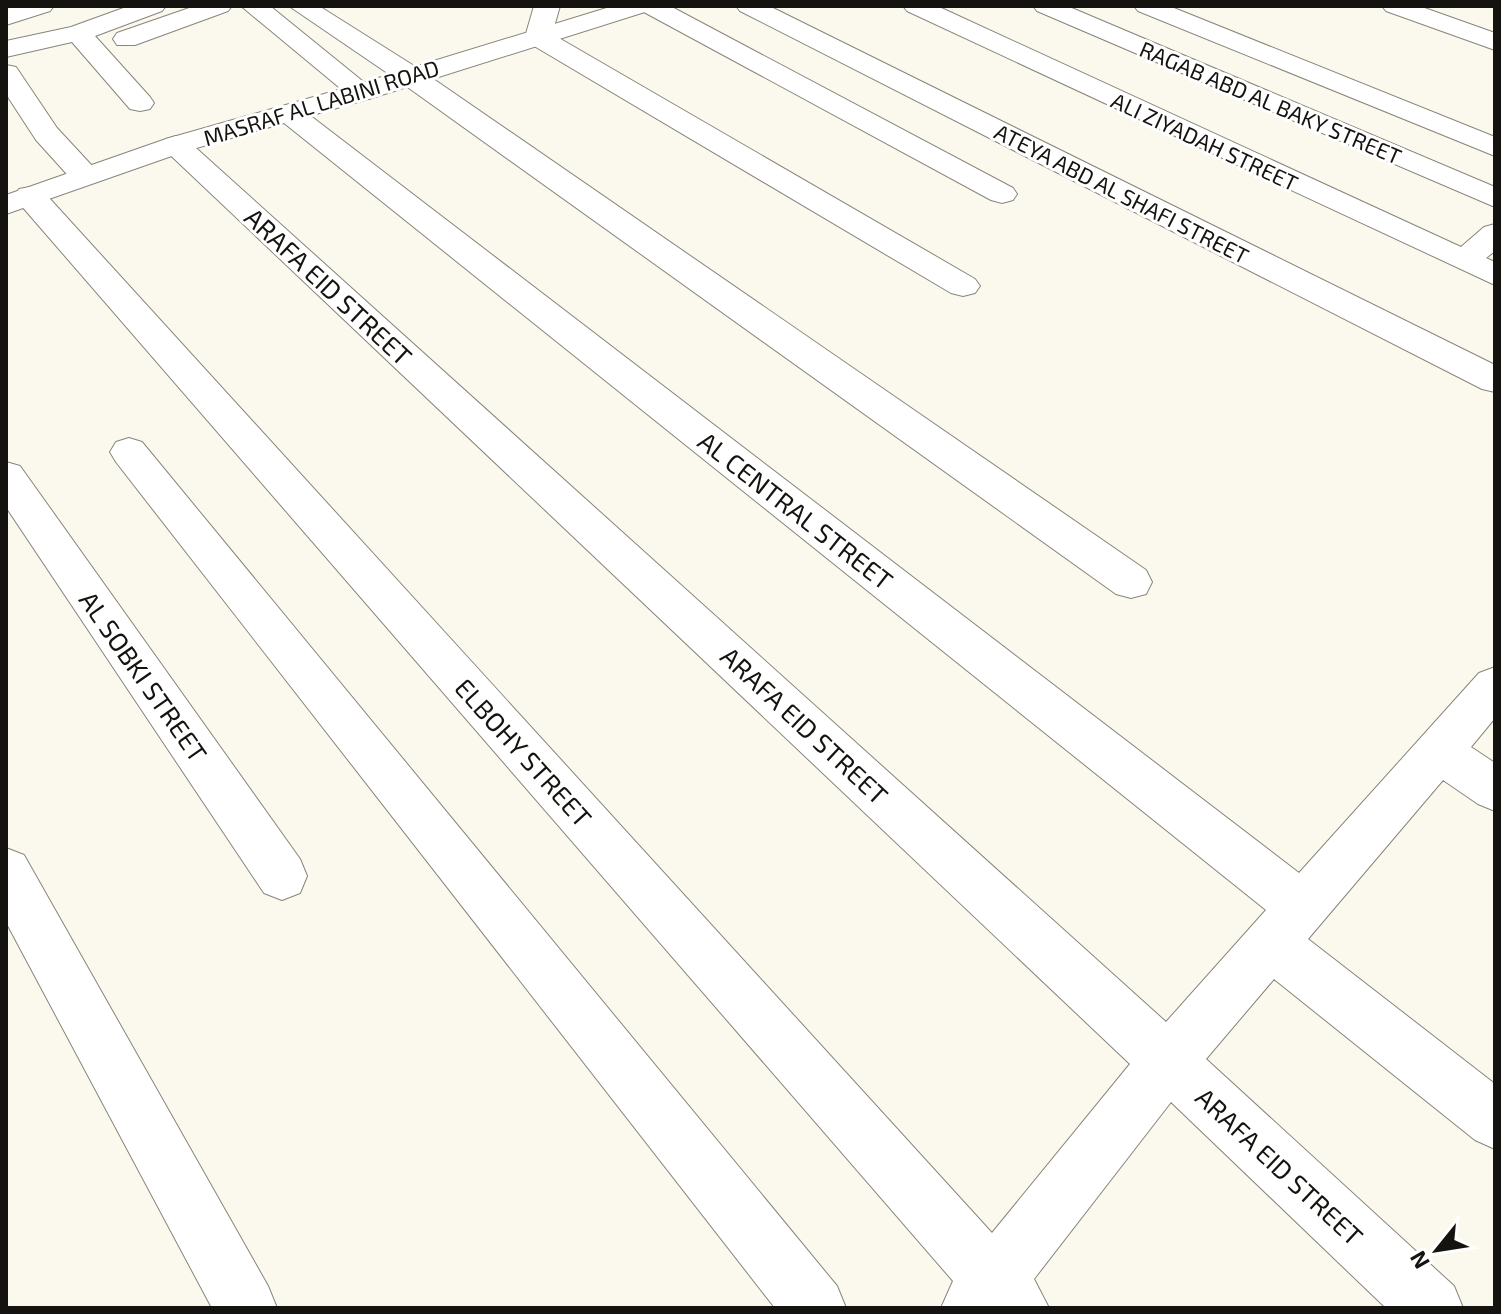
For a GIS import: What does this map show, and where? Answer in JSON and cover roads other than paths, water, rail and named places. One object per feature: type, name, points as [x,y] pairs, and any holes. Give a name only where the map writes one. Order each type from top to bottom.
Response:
[{"type":"street","points":[[6,17],[41,6]]},
{"type":"street","points":[[86,42],[153,6]]},
{"type":"street","points":[[6,49],[86,42],[219,6]]},
{"type":"street","points":[[254,6],[362,92]]},
{"type":"street","points":[[302,6],[409,75],[1131,582]]},
{"type":"street","points":[[547,6],[538,37],[963,286]]},
{"type":"street","name":"MASRAF AL LABINI ROAD","points":[[18,200],[176,145],[362,92],[639,6]]},
{"type":"street","points":[[651,6],[1002,194]]},
{"type":"street","name":"ATEYA ABD AL SHAFI STREET","points":[[749,6],[1495,380]]},
{"type":"street","name":"ALI ZIYADAH STREET","points":[[916,6],[1495,275]]},
{"type":"street","name":"RAGAB ABD AL BAKY STREET","points":[[1046,6],[1495,198]]},
{"type":"street","points":[[1147,6],[1495,147]]},
{"type":"street","points":[[1395,6],[1495,42]]},
{"type":"street","points":[[86,42],[140,103]]},
{"type":"street","points":[[6,73],[46,134],[85,176]]},
{"type":"street","name":"AL CENTRAL STREET","points":[[289,113],[1287,925],[1495,1120]]},
{"type":"street","name":"ARAFA EID STREET","points":[[176,145],[1432,1308]]},
{"type":"street","name":"ELBOHY STREET","points":[[18,200],[994,1299]]},
{"type":"street","points":[[1464,261],[1495,234]]},
{"type":"street","points":[[129,452],[815,1308]]},
{"type":"street","name":"AL SOBKI STREET","points":[[6,476],[282,876]]},
{"type":"street","points":[[994,1299],[1168,1061],[1495,686]]},
{"type":"street","points":[[1438,751],[1495,789]]},
{"type":"street","points":[[6,872],[246,1308]]}]
